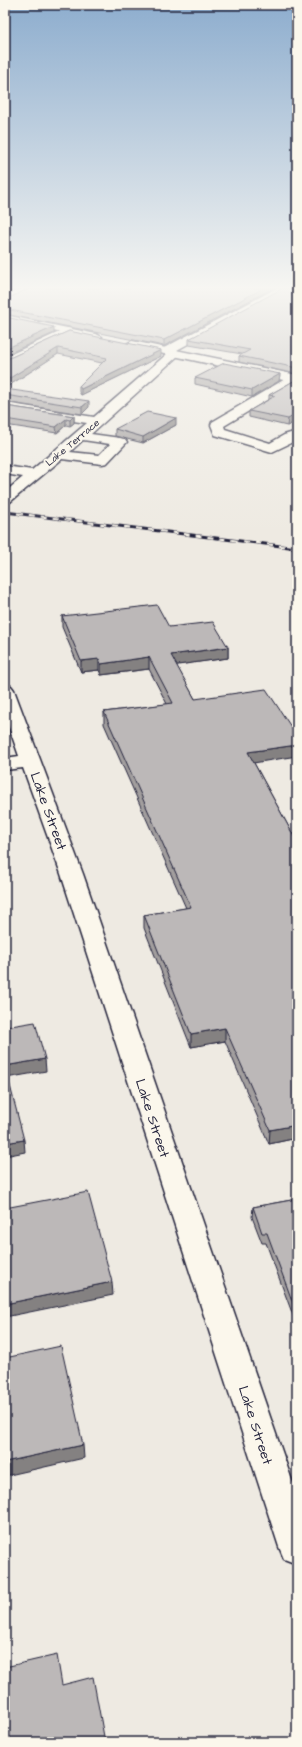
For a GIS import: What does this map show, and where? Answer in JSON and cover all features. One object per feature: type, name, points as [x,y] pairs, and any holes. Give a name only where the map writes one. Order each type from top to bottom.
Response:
[{"type":"street","name":"Lake Terrace","points":[[5,499],[97,421],[151,370]]},
{"type":"street","points":[[256,370],[296,378]]},
{"type":"street","points":[[278,374],[285,370]]},
{"type":"street","points":[[296,378],[217,424],[220,432],[253,444],[272,448],[297,435]]},
{"type":"street","points":[[5,407],[97,421]]},
{"type":"street","points":[[58,454],[102,460],[120,442],[80,436]]},
{"type":"street","points":[[5,470],[34,474]]},
{"type":"street","name":"Lake Street","points":[[5,690],[74,882],[297,1547]]},
{"type":"street","points":[[5,764],[31,760]]},
{"type":"building","points":[[5,370],[23,370],[5,381]]},
{"type":"building","points":[[95,370],[121,370],[81,389],[79,386]]},
{"type":"building","points":[[211,370],[257,370],[280,374],[252,390],[195,378]]},
{"type":"building","points":[[297,379],[297,417],[293,416],[288,419],[249,411],[275,396],[269,395]]},
{"type":"building","points":[[5,389],[89,401],[82,407],[5,395]]},
{"type":"building","points":[[5,406],[74,416],[70,420],[66,419],[56,427],[5,419]]},
{"type":"building","points":[[147,412],[176,418],[143,437],[115,429]]},
{"type":"building","points":[[157,605],[169,627],[213,622],[228,647],[171,655],[195,699],[266,689],[297,736],[297,745],[248,752],[297,842],[297,1125],[270,1130],[225,1028],[191,1034],[144,915],[191,907],[104,712],[173,703],[149,657],[101,664],[99,659],[81,661],[62,616]]},
{"type":"building","points":[[35,1022],[45,1059],[5,1066],[5,1027]]},
{"type":"building","points":[[5,1066],[24,1140],[5,1143]]},
{"type":"building","points":[[88,1192],[112,1282],[5,1304],[5,1208]]},
{"type":"building","points":[[297,1199],[297,1314],[267,1233],[262,1233],[253,1207]]},
{"type":"building","points":[[61,1346],[83,1445],[5,1462],[5,1358]]},
{"type":"building","points":[[57,1655],[62,1685],[93,1677],[105,1742],[5,1742],[5,1667]]},
{"type":"railway","points":[[5,512],[297,548]]}]
